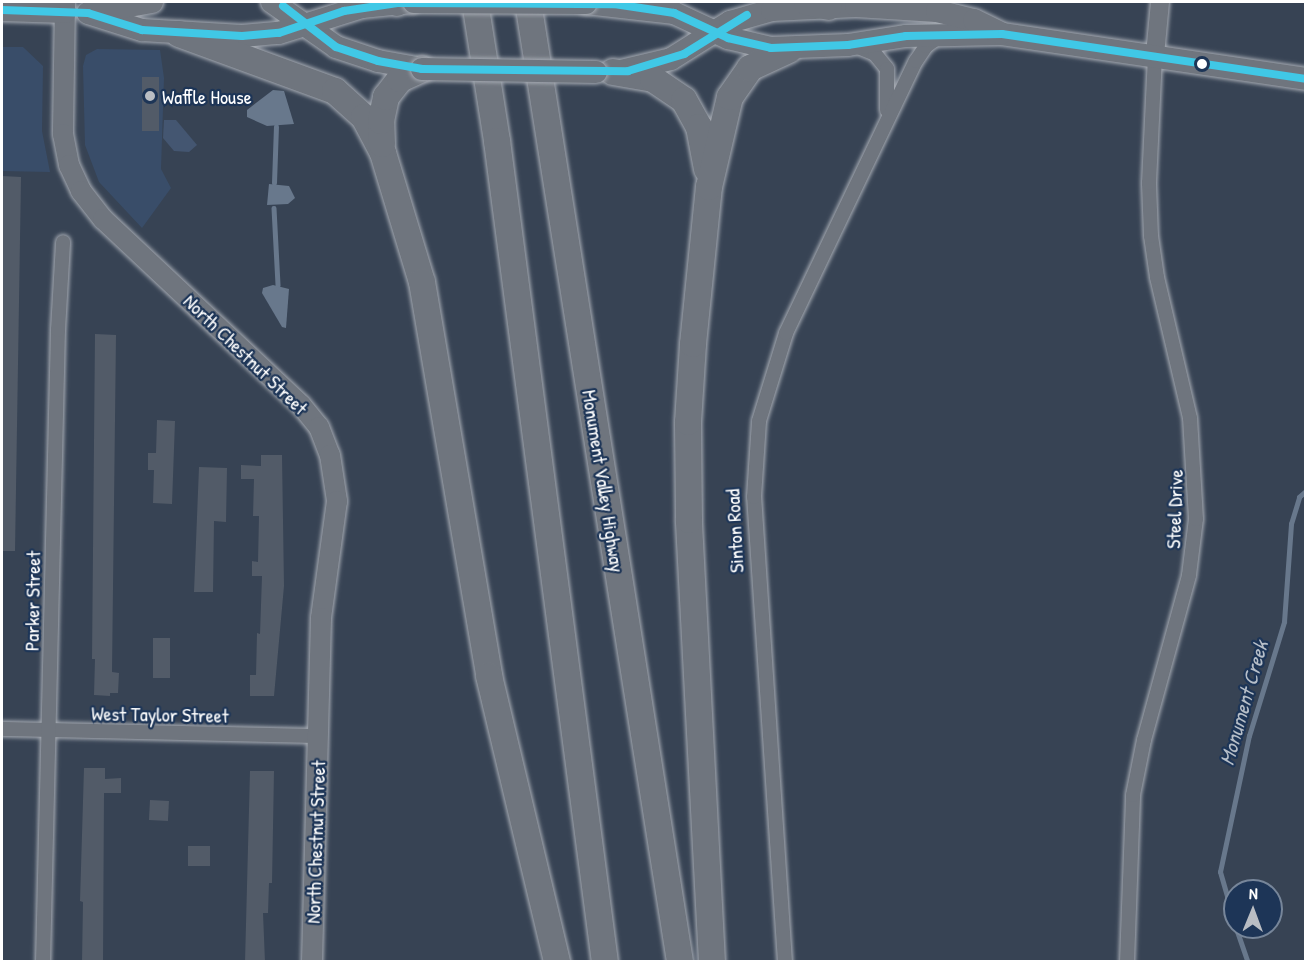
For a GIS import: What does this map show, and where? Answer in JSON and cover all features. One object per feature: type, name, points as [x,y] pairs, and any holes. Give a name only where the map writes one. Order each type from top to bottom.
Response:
[{"type":"highway","points":[[475,2],[497,141],[605,962]]},
{"type":"highway","name":"Monument Valley Highway","points":[[528,2],[680,962]]},
{"type":"highway","points":[[179,34],[335,91],[364,117],[383,153],[422,282],[489,676],[557,962]]},
{"type":"highway","points":[[712,962],[690,552],[688,430],[709,188],[736,86],[756,63],[789,50]]},
{"type":"highway","points":[[383,153],[381,121],[386,98],[400,79],[422,69]]},
{"type":"highway","points":[[604,72],[662,83],[684,100],[702,136],[709,188]]},
{"type":"main road","points":[[88,13],[152,2]]},
{"type":"main road","points":[[272,2],[350,52],[422,69],[604,72],[670,59],[754,13],[818,4],[929,6],[974,20],[1002,34]]},
{"type":"main road","points":[[2,10],[65,7],[135,28],[179,34],[263,35],[344,11],[401,2],[588,2],[667,11],[745,44],[789,50],[848,45],[899,36],[1002,34],[1305,79]]},
{"type":"main road","name":"North Chestnut Street","points":[[65,7],[63,134],[69,165],[81,190],[103,219],[291,394],[316,422],[326,442],[338,501],[323,597],[312,962]]},
{"type":"street","points":[[1155,55],[1160,2]]},
{"type":"street","name":"Sinton Road","points":[[785,962],[754,514],[754,458],[763,402],[777,355],[885,124],[923,49],[943,35]]},
{"type":"street","name":"Sinton Road","points":[[848,45],[873,52],[887,69],[890,92],[885,124]]},
{"type":"street","name":"Steel Drive","points":[[1127,962],[1133,795],[1144,740],[1189,575],[1196,519],[1191,418],[1157,277],[1151,236],[1149,183],[1155,55]]},
{"type":"street","name":"Parker Street","points":[[43,962],[63,242]]},
{"type":"street","name":"West Taylor Street","points":[[2,729],[318,736]]},
{"type":"shaded area","points":[[2,47],[23,47],[43,66],[42,131],[50,172],[2,171]]},
{"type":"shaded area","points":[[97,49],[160,50],[164,78],[161,169],[171,188],[142,228],[99,182],[85,145],[83,66],[86,55]]},
{"type":"shaded area","points":[[273,90],[284,91],[294,124],[267,126],[247,117],[247,110]]},
{"type":"shaded area","points":[[164,120],[176,120],[197,145],[189,152],[174,151],[163,138]]},
{"type":"shaded area","points":[[269,184],[289,186],[295,198],[288,204],[267,205]]},
{"type":"shaded area","points":[[273,285],[289,289],[286,328],[282,327],[262,293],[263,288]]},
{"type":"building","name":"Waffle House","points":[[142,77],[159,77],[159,131],[142,131]]},
{"type":"building","points":[[2,176],[21,177],[15,551],[2,551]]},
{"type":"building","points":[[95,334],[116,335],[112,672],[119,673],[118,693],[110,693],[110,696],[94,695],[95,659],[92,659]]},
{"type":"building","points":[[157,420],[175,421],[172,504],[153,503],[154,470],[148,470],[148,453],[156,453]]},
{"type":"building","points":[[261,455],[282,455],[284,586],[274,696],[250,696],[250,675],[256,675],[262,576],[252,576],[252,561],[258,562],[259,516],[253,516],[254,479],[241,479],[241,465],[261,466]]},
{"type":"building","points":[[199,467],[227,468],[226,522],[214,521],[213,592],[194,592]]},
{"type":"building","points":[[153,638],[170,638],[170,678],[153,678]]},
{"type":"building","points":[[84,768],[105,768],[105,779],[121,778],[121,793],[104,793],[103,962],[82,962],[83,902],[80,901]]},
{"type":"building","points":[[250,771],[274,771],[272,883],[269,883],[268,913],[263,913],[265,962],[245,962]]},
{"type":"building","points":[[150,800],[169,801],[168,821],[149,820]]},
{"type":"building","points":[[188,846],[210,846],[210,866],[188,866]]},
{"type":"waterway","points":[[274,183],[276,127]]},
{"type":"waterway","points":[[274,208],[278,285]]},
{"type":"waterway","name":"Monument Creek","points":[[1223,882],[1220,872],[1249,736],[1284,622],[1291,524],[1299,497],[1306,491]]},
{"type":"waterway","name":"Monument Creek","points":[[1240,939],[1248,962]]},
{"type":"transit line","points":[[2,10],[88,13],[142,30],[242,36],[279,33],[344,11],[397,3],[614,4],[674,13],[728,38],[771,48],[848,45],[906,36],[1002,34],[1306,79]]},
{"type":"transit line","points":[[283,6],[336,47],[378,61],[422,69],[628,71],[684,54],[747,15]]},
{"type":"place","name":"Waffle House","points":[[150,96]]}]
